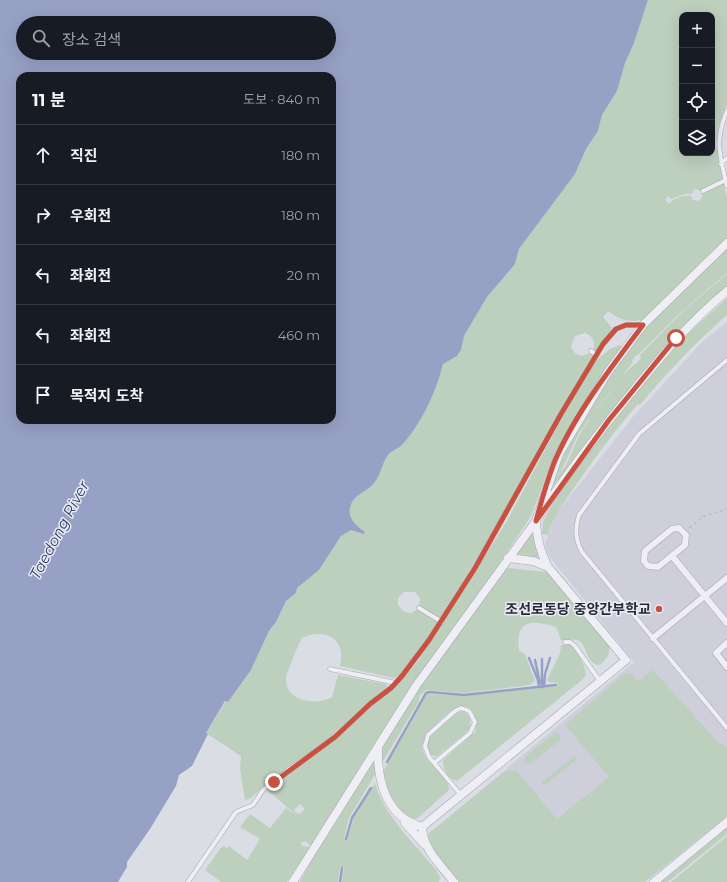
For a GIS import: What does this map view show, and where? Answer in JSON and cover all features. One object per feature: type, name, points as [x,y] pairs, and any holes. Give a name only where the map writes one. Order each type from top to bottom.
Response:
[{"type":"street","points":[[422,827],[626,660],[548,566],[540,551],[537,540],[536,521],[554,464],[566,439],[608,372],[643,325],[727,244]]},
{"type":"street","points":[[293,882],[416,686],[609,420],[676,338],[697,316],[727,292]]},
{"type":"street","points":[[679,528],[684,532],[687,538],[685,544],[672,556],[655,568],[646,564],[643,558],[645,551],[672,529],[679,528]]},
{"type":"street","points":[[672,556],[727,624]]},
{"type":"street","points":[[508,558],[533,561],[548,566]]},
{"type":"street","points":[[654,638],[727,578]]},
{"type":"street","points":[[727,644],[716,653],[727,667]]},
{"type":"street","points":[[378,746],[379,772],[383,789],[388,800],[452,881]]},
{"type":"street","points":[[402,819],[422,827]]},
{"type":"street","points":[[654,882],[727,822]]},
{"type":"street","points":[[422,827],[422,838],[427,848]]},
{"type":"lane","points":[[727,111],[719,134],[719,154],[727,186]]},
{"type":"lane","points":[[721,164],[727,158]]},
{"type":"lane","points":[[703,192],[726,180]]},
{"type":"lane","points":[[188,882],[236,812],[253,805],[263,790],[288,770],[335,737],[396,683],[442,622],[475,568],[561,414],[597,355],[616,329],[626,325],[643,325]]},
{"type":"lane","points":[[591,351],[597,355]]},
{"type":"lane","points":[[727,360],[639,434],[579,515],[576,525],[578,544],[582,552],[727,728]]},
{"type":"lane","points":[[419,608],[442,622]]},
{"type":"lane","points":[[565,642],[570,642],[575,646],[600,681]]},
{"type":"lane","points":[[330,669],[396,683]]},
{"type":"lane","points":[[434,764],[473,730],[475,722],[469,711],[461,708],[455,711],[428,735],[425,746],[429,757],[434,764],[461,795]]},
{"type":"path","points":[[684,532],[704,516],[727,509]]},
{"type":"shaded area","name":"조선로동당 중앙간부학교","points":[[727,322],[727,779],[555,828],[506,769],[634,662],[549,556],[545,546],[554,516],[633,417],[703,341]]},
{"type":"green space","points":[[648,0],[727,0],[727,104],[718,128],[716,144],[723,180],[701,191],[695,189],[691,194],[685,194],[671,199],[668,196],[665,200],[669,204],[676,199],[691,196],[693,200],[699,201],[702,197],[702,193],[724,183],[727,199],[727,239],[643,319],[633,321],[624,320],[608,311],[603,317],[612,328],[596,352],[593,350],[594,342],[590,336],[585,333],[575,336],[571,347],[575,353],[581,356],[591,353],[594,355],[499,521],[460,587],[439,619],[419,607],[420,598],[415,592],[404,592],[398,598],[398,605],[403,611],[411,613],[418,609],[438,621],[427,639],[400,675],[393,678],[340,666],[340,649],[337,642],[332,638],[319,634],[302,638],[286,678],[287,686],[296,697],[303,700],[318,701],[332,697],[338,675],[385,684],[390,688],[361,709],[323,744],[272,779],[251,798],[245,800],[240,769],[241,756],[206,733],[226,701],[228,702],[251,670],[269,631],[276,622],[286,601],[296,593],[297,588],[319,570],[341,536],[351,530],[364,534],[365,532],[355,524],[351,517],[350,509],[353,501],[375,482],[389,453],[401,446],[415,428],[432,396],[443,364],[457,356],[461,350],[464,336],[487,297],[515,264],[519,249],[575,174],[586,149],[598,131],[602,115],[617,91],[625,63],[634,43]]},
{"type":"green space","points":[[727,249],[727,273],[680,313],[638,355],[636,355],[632,361],[633,362],[579,433],[561,471],[555,477],[569,443],[610,374],[651,320]]},
{"type":"green space","points":[[727,274],[727,290],[701,312],[556,486],[553,483],[553,478],[555,478],[563,469],[583,429],[616,384],[632,366],[638,362],[641,358],[640,355],[681,313]]},
{"type":"green space","points":[[727,298],[727,315],[682,358],[640,405],[638,404],[630,413],[561,507],[554,519],[548,535],[542,534],[543,522],[548,512],[565,485],[611,422],[680,341]]},
{"type":"green space","points":[[620,345],[622,348],[609,363],[567,431],[551,464],[531,516],[311,846],[305,841],[300,843],[303,846],[310,847],[287,882],[221,882],[205,870],[220,849],[224,846],[227,848],[229,846],[247,860],[260,839],[240,827],[250,814],[270,828],[286,808],[292,812],[300,814],[305,809],[300,804],[294,810],[296,812],[293,812],[267,790],[336,739],[371,706],[395,688],[417,662],[507,521],[563,416],[595,361],[610,349]]},
{"type":"green space","points":[[531,533],[534,536],[538,558],[517,554]]},
{"type":"green space","points":[[507,568],[546,572],[551,574],[608,643],[609,653],[606,658],[599,665],[594,664],[581,642],[577,640],[561,640],[556,627],[539,623],[526,624],[519,633],[518,641],[519,651],[525,654],[535,681],[530,685],[464,693],[426,690],[420,695],[419,701],[349,818],[344,839],[347,840],[354,818],[375,783],[385,807],[401,829],[436,870],[440,877],[439,882],[342,882],[344,867],[340,867],[338,882],[300,882],[316,852],[420,686]]},
{"type":"green space","points":[[561,645],[570,645],[578,654],[586,674],[583,679],[457,781],[448,776],[446,773],[443,760],[475,732],[476,723],[474,713],[468,707],[463,706],[458,707],[442,718],[424,741],[422,746],[427,758],[445,780],[449,790],[415,819],[402,812],[392,799],[386,785],[384,770],[426,694],[464,696],[558,686],[558,683],[549,682],[547,680],[560,653]]},
{"type":"green space","points":[[653,670],[718,742],[727,746],[727,816],[645,882],[459,882],[430,846],[428,834],[506,770],[517,771],[557,819],[609,777],[565,725],[623,675],[631,673],[637,680],[640,680]]},
{"type":"green space","points":[[463,711],[470,717],[470,729],[437,756],[431,755],[428,746],[430,737],[455,714]]},
{"type":"green space","points":[[556,732],[561,735],[560,740],[531,764],[527,764],[524,761],[526,756]]},
{"type":"green space","points":[[576,755],[577,759],[545,785],[542,784],[543,781]]},
{"type":"green space","points":[[727,826],[727,834],[668,882],[659,882]]},
{"type":"green space","points":[[727,836],[727,882],[671,882]]},
{"type":"water","name":"Taedong River","points":[[0,0],[648,0],[634,43],[625,63],[617,91],[602,115],[598,131],[586,149],[575,174],[519,249],[515,264],[487,297],[464,336],[461,350],[457,356],[443,364],[432,397],[415,428],[401,446],[388,455],[375,482],[353,501],[350,509],[351,517],[355,524],[365,532],[364,534],[351,530],[341,536],[319,570],[297,588],[296,593],[286,601],[276,622],[269,631],[251,670],[228,702],[225,701],[206,733],[208,734],[192,766],[179,775],[176,786],[150,829],[127,862],[127,867],[118,882],[0,882]]},
{"type":"waterway","points":[[529,658],[538,680],[539,687]]},
{"type":"waterway","points":[[544,687],[545,674],[550,658]]},
{"type":"waterway","points":[[542,659],[542,687]]},
{"type":"waterway","points":[[535,660],[540,683]]},
{"type":"waterway","points":[[387,762],[426,693],[464,695],[556,685]]},
{"type":"waterway","points":[[346,839],[352,818],[371,788]]},
{"type":"waterway","points":[[340,882],[342,868]]},
{"type":"place","name":"조선로동당 중앙간부학교","points":[[659,609]]},
{"type":"route","points":[[274,782],[288,770],[335,737],[370,704],[391,688],[402,676],[442,622],[475,568],[561,414],[603,344],[616,329],[626,325],[643,325],[608,372],[566,439],[554,464],[536,521],[609,420],[676,338]]}]
